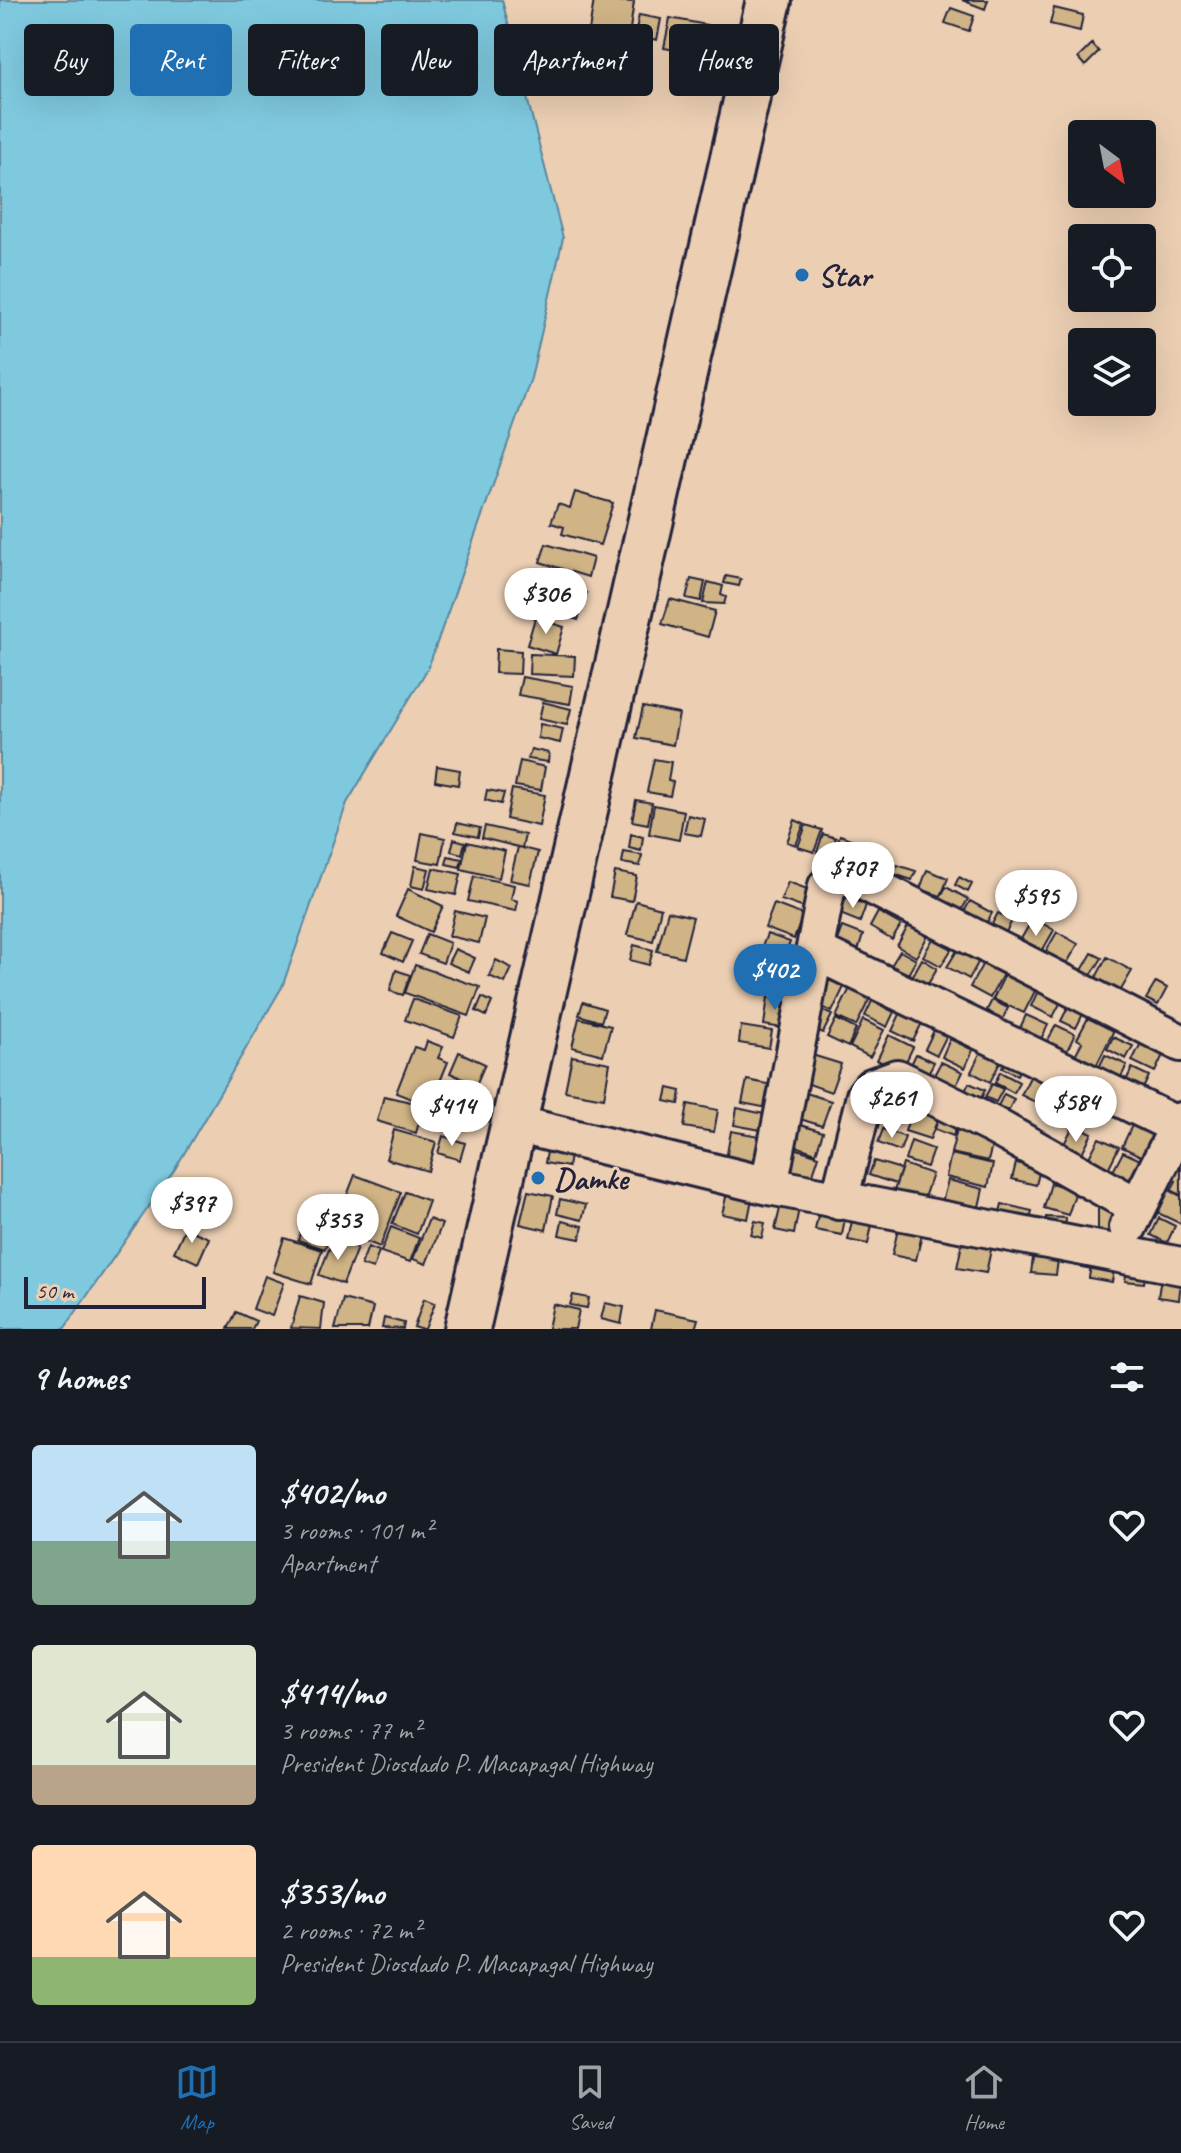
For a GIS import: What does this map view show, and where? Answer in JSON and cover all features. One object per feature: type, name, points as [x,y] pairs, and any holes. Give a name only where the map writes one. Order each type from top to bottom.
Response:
[{"type":"highway","points":[[467,1329],[769,0]]},
{"type":"street","points":[[769,1186],[827,886],[833,879],[849,876],[1181,1043]]},
{"type":"street","points":[[815,951],[1180,1124],[1114,1253]]},
{"type":"street","points":[[839,1201],[865,1096],[872,1087],[897,1078],[994,1126],[1138,1207]]},
{"type":"street","points":[[515,1124],[839,1201],[1181,1266]]},
{"type":"water","points":[[0,0],[502,0],[508,24],[494,24],[494,96],[527,96],[563,238],[531,378],[428,668],[347,803],[282,987],[175,1169],[64,1329],[0,1329]]},
{"type":"building","points":[[594,0],[634,2],[631,24],[590,24]]},
{"type":"building","points":[[962,0],[988,0],[985,9]]},
{"type":"building","points":[[951,8],[974,16],[969,31],[945,23]]},
{"type":"building","points":[[1054,8],[1083,15],[1080,31],[1050,24]]},
{"type":"building","points":[[639,15],[661,19],[657,40],[653,39],[653,24],[637,24]]},
{"type":"building","points":[[670,18],[702,24],[669,24],[669,49],[664,48]]},
{"type":"building","points":[[1092,44],[1099,52],[1085,66],[1078,58]]},
{"type":"building","points":[[575,492],[613,503],[600,545],[562,534],[564,527],[551,523],[558,504],[570,508]]},
{"type":"building","points":[[546,544],[593,558],[588,577],[540,562]]},
{"type":"building","points":[[548,573],[576,581],[573,589],[587,593],[578,620],[525,603],[532,580],[545,584]]},
{"type":"building","points":[[726,576],[741,579],[739,586],[724,583]]},
{"type":"building","points":[[691,579],[705,582],[701,601],[686,598]]},
{"type":"building","points":[[708,582],[723,586],[721,595],[726,597],[724,604],[703,603]]},
{"type":"building","points":[[670,599],[715,611],[708,637],[662,624]]},
{"type":"building","points":[[535,618],[564,627],[556,654],[527,645]]},
{"type":"building","points":[[496,649],[521,651],[520,674],[495,673]]},
{"type":"building","points":[[530,654],[575,656],[574,676],[529,674]]},
{"type":"building","points":[[522,677],[573,686],[570,704],[518,695]]},
{"type":"building","points":[[543,702],[571,709],[567,725],[539,719]]},
{"type":"building","points":[[643,707],[679,714],[673,745],[636,738]]},
{"type":"building","points":[[540,724],[563,729],[560,743],[538,738]]},
{"type":"building","points":[[531,749],[549,753],[548,762],[528,759]]},
{"type":"building","points":[[654,759],[671,762],[668,781],[673,782],[670,796],[647,792]]},
{"type":"building","points":[[520,761],[545,767],[541,790],[515,786]]},
{"type":"building","points":[[437,766],[460,770],[458,785],[435,781]]},
{"type":"building","points":[[512,789],[545,795],[539,826],[506,819]]},
{"type":"building","points":[[487,790],[504,793],[501,804],[485,800]]},
{"type":"building","points":[[636,800],[652,803],[648,824],[632,821]]},
{"type":"building","points":[[654,805],[684,811],[679,840],[649,834]]},
{"type":"building","points":[[688,815],[705,819],[701,836],[684,833]]},
{"type":"building","points":[[795,820],[804,824],[796,845],[787,842]]},
{"type":"building","points":[[457,823],[480,828],[478,837],[455,832]]},
{"type":"building","points":[[806,825],[822,830],[814,852],[798,847]]},
{"type":"building","points":[[485,826],[525,835],[522,848],[482,838]]},
{"type":"building","points":[[422,833],[445,838],[440,864],[417,860]]},
{"type":"building","points":[[631,834],[643,837],[641,851],[629,848]]},
{"type":"building","points":[[823,834],[836,838],[829,856],[817,852]]},
{"type":"building","points":[[840,835],[866,845],[859,866],[832,856]]},
{"type":"building","points":[[454,839],[465,842],[462,854],[451,851]]},
{"type":"building","points":[[467,842],[505,851],[499,878],[461,869]]},
{"type":"building","points":[[518,847],[538,852],[530,884],[510,880]]},
{"type":"building","points":[[624,852],[642,855],[640,866],[622,863]]},
{"type":"building","points":[[448,856],[462,859],[460,867],[446,864]]},
{"type":"building","points":[[897,865],[916,871],[912,880],[894,874]]},
{"type":"building","points":[[415,866],[429,869],[424,889],[411,886]]},
{"type":"building","points":[[433,868],[461,874],[456,895],[428,889]]},
{"type":"building","points":[[927,870],[948,878],[941,896],[920,889]]},
{"type":"building","points":[[615,872],[637,876],[632,901],[610,897]]},
{"type":"building","points":[[474,876],[514,885],[511,899],[518,901],[516,911],[468,901]]},
{"type":"building","points":[[959,877],[972,884],[968,892],[955,885]]},
{"type":"building","points":[[788,882],[813,891],[807,909],[781,900]]},
{"type":"building","points":[[946,887],[968,899],[959,915],[937,903]]},
{"type":"building","points":[[408,889],[443,906],[431,932],[396,916]]},
{"type":"building","points":[[846,897],[866,905],[860,922],[840,914]]},
{"type":"building","points":[[636,901],[661,908],[653,941],[627,935]]},
{"type":"building","points":[[970,901],[992,913],[982,932],[960,919]]},
{"type":"building","points":[[774,904],[803,915],[794,939],[765,928]]},
{"type":"building","points":[[455,911],[485,918],[479,943],[449,936]]},
{"type":"building","points":[[668,911],[693,917],[683,957],[657,951]]},
{"type":"building","points":[[878,912],[901,925],[892,940],[870,927]]},
{"type":"building","points":[[998,913],[1012,921],[1001,941],[987,933]]},
{"type":"building","points":[[1033,918],[1054,930],[1038,958],[1017,946]]},
{"type":"building","points":[[911,921],[930,932],[916,957],[897,946]]},
{"type":"building","points":[[842,927],[863,935],[857,954],[835,946]]},
{"type":"building","points":[[1057,932],[1078,944],[1066,965],[1045,953]]},
{"type":"building","points":[[392,933],[412,941],[403,962],[383,953]]},
{"type":"building","points":[[427,934],[450,943],[443,963],[419,954]]},
{"type":"building","points":[[767,934],[790,942],[785,955],[762,947]]},
{"type":"building","points":[[934,937],[953,947],[941,966],[923,956]]},
{"type":"building","points":[[634,945],[653,950],[649,965],[630,960]]},
{"type":"building","points":[[455,949],[475,958],[469,972],[448,963]]},
{"type":"building","points":[[958,949],[979,961],[969,979],[947,967]]},
{"type":"building","points":[[900,951],[916,960],[906,978],[889,969]]},
{"type":"building","points":[[767,952],[785,959],[782,965],[765,959]]},
{"type":"building","points":[[1092,953],[1102,958],[1090,977],[1081,972]]},
{"type":"building","points":[[988,954],[1008,965],[990,998],[970,987]]},
{"type":"building","points":[[1107,957],[1132,971],[1118,995],[1094,981]]},
{"type":"building","points":[[922,959],[937,968],[927,986],[912,977]]},
{"type":"building","points":[[496,960],[512,968],[505,983],[489,976]]},
{"type":"building","points":[[1010,964],[1041,979],[1024,1013],[993,999]]},
{"type":"building","points":[[415,965],[480,987],[469,1016],[405,993]]},
{"type":"building","points":[[770,966],[789,972],[785,984],[766,977]]},
{"type":"building","points":[[396,970],[410,975],[403,995],[390,991]]},
{"type":"building","points":[[829,980],[844,987],[832,1012],[817,1004]]},
{"type":"building","points":[[1043,980],[1066,992],[1053,1017],[1031,1006]]},
{"type":"building","points":[[773,982],[793,990],[790,999],[770,991]]},
{"type":"building","points":[[1156,982],[1167,988],[1158,1005],[1146,999]]},
{"type":"building","points":[[851,986],[871,996],[856,1026],[836,1017]]},
{"type":"building","points":[[482,997],[492,1002],[486,1016],[476,1011]]},
{"type":"building","points":[[768,997],[786,1000],[782,1028],[764,1025]]},
{"type":"building","points":[[413,999],[462,1016],[454,1037],[405,1020]]},
{"type":"building","points":[[1072,999],[1087,1006],[1076,1028],[1061,1021]]},
{"type":"building","points":[[992,1000],[1008,1008],[997,1031],[987,1026],[993,1014],[987,1010]]},
{"type":"building","points":[[872,1001],[894,1012],[887,1027],[865,1016]]},
{"type":"building","points":[[583,1002],[605,1009],[601,1022],[579,1015]]},
{"type":"building","points":[[817,1008],[832,1015],[823,1033],[808,1025]]},
{"type":"building","points":[[901,1012],[922,1023],[913,1041],[892,1031]]},
{"type":"building","points":[[1026,1015],[1048,1025],[1040,1041],[1019,1030]]},
{"type":"building","points":[[579,1018],[611,1026],[603,1055],[572,1047]]},
{"type":"building","points":[[1088,1018],[1114,1030],[1094,1070],[1073,1059],[1082,1042],[1077,1039]]},
{"type":"building","points":[[836,1019],[856,1029],[848,1047],[827,1037]]},
{"type":"building","points":[[863,1020],[884,1030],[870,1057],[850,1047]]},
{"type":"building","points":[[937,1024],[949,1031],[937,1055],[925,1049]]},
{"type":"building","points":[[1056,1025],[1075,1034],[1063,1059],[1043,1049]]},
{"type":"building","points":[[741,1026],[772,1031],[769,1048],[739,1043]]},
{"type":"building","points":[[889,1035],[913,1047],[901,1072],[877,1060]]},
{"type":"building","points":[[1113,1037],[1133,1046],[1126,1059],[1107,1049]]},
{"type":"building","points":[[950,1039],[973,1050],[965,1068],[942,1057]]},
{"type":"building","points":[[1143,1039],[1158,1046],[1155,1051],[1163,1055],[1155,1072],[1132,1061]]},
{"type":"building","points":[[427,1041],[443,1047],[438,1058],[448,1062],[430,1106],[396,1093],[414,1047],[424,1050]]},
{"type":"building","points":[[984,1045],[1004,1055],[990,1082],[971,1072]]},
{"type":"building","points":[[459,1052],[485,1064],[476,1085],[450,1073]]},
{"type":"building","points":[[916,1054],[934,1062],[925,1079],[908,1071]]},
{"type":"building","points":[[812,1055],[841,1064],[831,1092],[803,1082]]},
{"type":"building","points":[[1105,1055],[1127,1065],[1117,1085],[1096,1074]]},
{"type":"building","points":[[572,1056],[610,1063],[604,1098],[565,1091]]},
{"type":"building","points":[[1007,1058],[1022,1065],[1017,1075],[1002,1068]]},
{"type":"building","points":[[941,1062],[963,1072],[953,1092],[931,1081]]},
{"type":"building","points":[[1132,1068],[1149,1076],[1141,1093],[1124,1085]]},
{"type":"building","points":[[1033,1071],[1057,1082],[1045,1107],[1021,1095]]},
{"type":"building","points":[[1000,1072],[1019,1082],[1014,1093],[995,1083]]},
{"type":"building","points":[[747,1080],[777,1086],[773,1109],[742,1103]]},
{"type":"building","points":[[969,1083],[985,1090],[976,1109],[960,1101]]},
{"type":"building","points":[[992,1084],[1003,1089],[996,1102],[985,1097]]},
{"type":"building","points":[[1068,1085],[1084,1093],[1078,1105],[1062,1098]]},
{"type":"building","points":[[668,1088],[681,1091],[679,1104],[665,1101]]},
{"type":"building","points":[[800,1091],[831,1101],[822,1126],[791,1116]]},
{"type":"building","points":[[1004,1094],[1014,1099],[1001,1126],[977,1114],[984,1099],[998,1106]]},
{"type":"building","points":[[384,1096],[424,1105],[416,1133],[377,1121]]},
{"type":"building","points":[[916,1099],[940,1113],[930,1139],[905,1131]]},
{"type":"building","points":[[1087,1102],[1106,1111],[1101,1121],[1082,1111]]},
{"type":"building","points":[[688,1104],[718,1110],[714,1132],[684,1127]]},
{"type":"building","points":[[737,1108],[764,1114],[761,1130],[734,1125]]},
{"type":"building","points":[[940,1114],[959,1120],[953,1136],[935,1129]]},
{"type":"building","points":[[1133,1123],[1161,1137],[1149,1160],[1122,1147]]},
{"type":"building","points":[[797,1124],[823,1132],[816,1153],[790,1144]]},
{"type":"building","points":[[1074,1124],[1092,1133],[1077,1163],[1059,1154]]},
{"type":"building","points":[[883,1129],[905,1137],[900,1151],[878,1143]]},
{"type":"building","points":[[957,1129],[994,1138],[988,1161],[951,1153]]},
{"type":"building","points":[[394,1130],[436,1142],[428,1171],[386,1159]]},
{"type":"building","points":[[731,1131],[765,1137],[757,1172],[725,1165]]},
{"type":"building","points":[[443,1136],[465,1143],[460,1160],[438,1153]]},
{"type":"building","points":[[1099,1138],[1119,1147],[1104,1177],[1084,1167]]},
{"type":"building","points":[[911,1141],[933,1149],[927,1167],[905,1160]]},
{"type":"building","points":[[548,1146],[571,1150],[568,1167],[545,1163]]},
{"type":"building","points":[[788,1146],[819,1156],[810,1183],[779,1173]]},
{"type":"building","points":[[1123,1152],[1147,1163],[1134,1189],[1110,1177]]},
{"type":"building","points":[[951,1154],[993,1164],[988,1187],[946,1177]]},
{"type":"building","points":[[1181,1158],[1181,1195],[1171,1190],[1176,1181],[1166,1176]]},
{"type":"building","points":[[874,1161],[901,1169],[896,1184],[869,1175]]},
{"type":"building","points":[[1016,1163],[1040,1169],[1036,1185],[1012,1179]]},
{"type":"building","points":[[903,1164],[932,1174],[922,1204],[893,1194]]},
{"type":"building","points":[[355,1175],[401,1192],[380,1247],[334,1229]]},
{"type":"building","points":[[948,1180],[983,1189],[978,1211],[942,1202]]},
{"type":"building","points":[[1051,1183],[1076,1191],[1068,1215],[1044,1208]]},
{"type":"building","points":[[1169,1190],[1181,1196],[1181,1224],[1158,1213]]},
{"type":"building","points":[[528,1191],[553,1196],[546,1230],[520,1224]]},
{"type":"building","points":[[405,1192],[429,1201],[417,1234],[392,1224]]},
{"type":"building","points":[[727,1193],[752,1199],[748,1219],[722,1214]]},
{"type":"building","points":[[560,1199],[586,1205],[582,1220],[557,1214]]},
{"type":"building","points":[[781,1204],[799,1208],[794,1234],[775,1230]]},
{"type":"building","points":[[1002,1204],[1032,1211],[1027,1231],[997,1224]]},
{"type":"building","points":[[1098,1205],[1122,1205],[1121,1234],[1098,1234]]},
{"type":"building","points":[[820,1207],[846,1212],[842,1235],[815,1230]]},
{"type":"building","points":[[853,1216],[873,1220],[868,1244],[848,1240]]},
{"type":"building","points":[[1046,1217],[1066,1218],[1065,1231],[1045,1229]]},
{"type":"building","points":[[1159,1218],[1175,1226],[1167,1243],[1151,1235]]},
{"type":"building","points":[[429,1219],[442,1224],[426,1264],[413,1259]]},
{"type":"building","points":[[562,1221],[583,1226],[580,1239],[559,1235]]},
{"type":"building","points":[[755,1221],[765,1223],[762,1238],[751,1235]]},
{"type":"building","points":[[899,1225],[923,1230],[916,1260],[892,1255]]},
{"type":"building","points":[[391,1227],[419,1238],[410,1262],[381,1252]]},
{"type":"building","points":[[185,1228],[209,1238],[198,1263],[174,1252]]},
{"type":"building","points":[[301,1230],[328,1239],[325,1249],[298,1240]]},
{"type":"building","points":[[284,1238],[322,1250],[311,1284],[273,1272]]},
{"type":"building","points":[[333,1239],[357,1248],[343,1284],[319,1275]]},
{"type":"building","points":[[963,1239],[992,1245],[986,1273],[957,1268]]},
{"type":"building","points":[[368,1247],[379,1251],[373,1269],[361,1265]]},
{"type":"building","points":[[1033,1258],[1058,1260],[1056,1275],[1031,1273]]},
{"type":"building","points":[[1092,1258],[1115,1262],[1112,1282],[1089,1278]]},
{"type":"building","points":[[1127,1268],[1146,1271],[1144,1283],[1125,1281]]},
{"type":"building","points":[[265,1276],[284,1283],[272,1316],[253,1309]]},
{"type":"building","points":[[1161,1277],[1181,1280],[1179,1300],[1158,1297]]},
{"type":"building","points":[[573,1295],[589,1298],[587,1308],[570,1305]]},
{"type":"building","points":[[300,1296],[324,1303],[321,1329],[291,1328]]},
{"type":"building","points":[[343,1299],[373,1307],[368,1329],[335,1329]]},
{"type":"building","points":[[424,1299],[435,1303],[425,1329],[420,1329],[414,1327]]},
{"type":"building","points":[[605,1303],[624,1307],[621,1324],[601,1319]]},
{"type":"building","points":[[553,1304],[579,1310],[575,1329],[548,1329]]},
{"type":"building","points":[[655,1310],[698,1319],[695,1329],[651,1329]]},
{"type":"building","points":[[236,1312],[256,1321],[252,1329],[228,1329]]},
{"type":"building","points":[[384,1318],[404,1323],[403,1329],[382,1328]]},
{"type":"place","name":"Star","points":[[802,275]]},
{"type":"place","name":"Damke","points":[[538,1178]]}]
